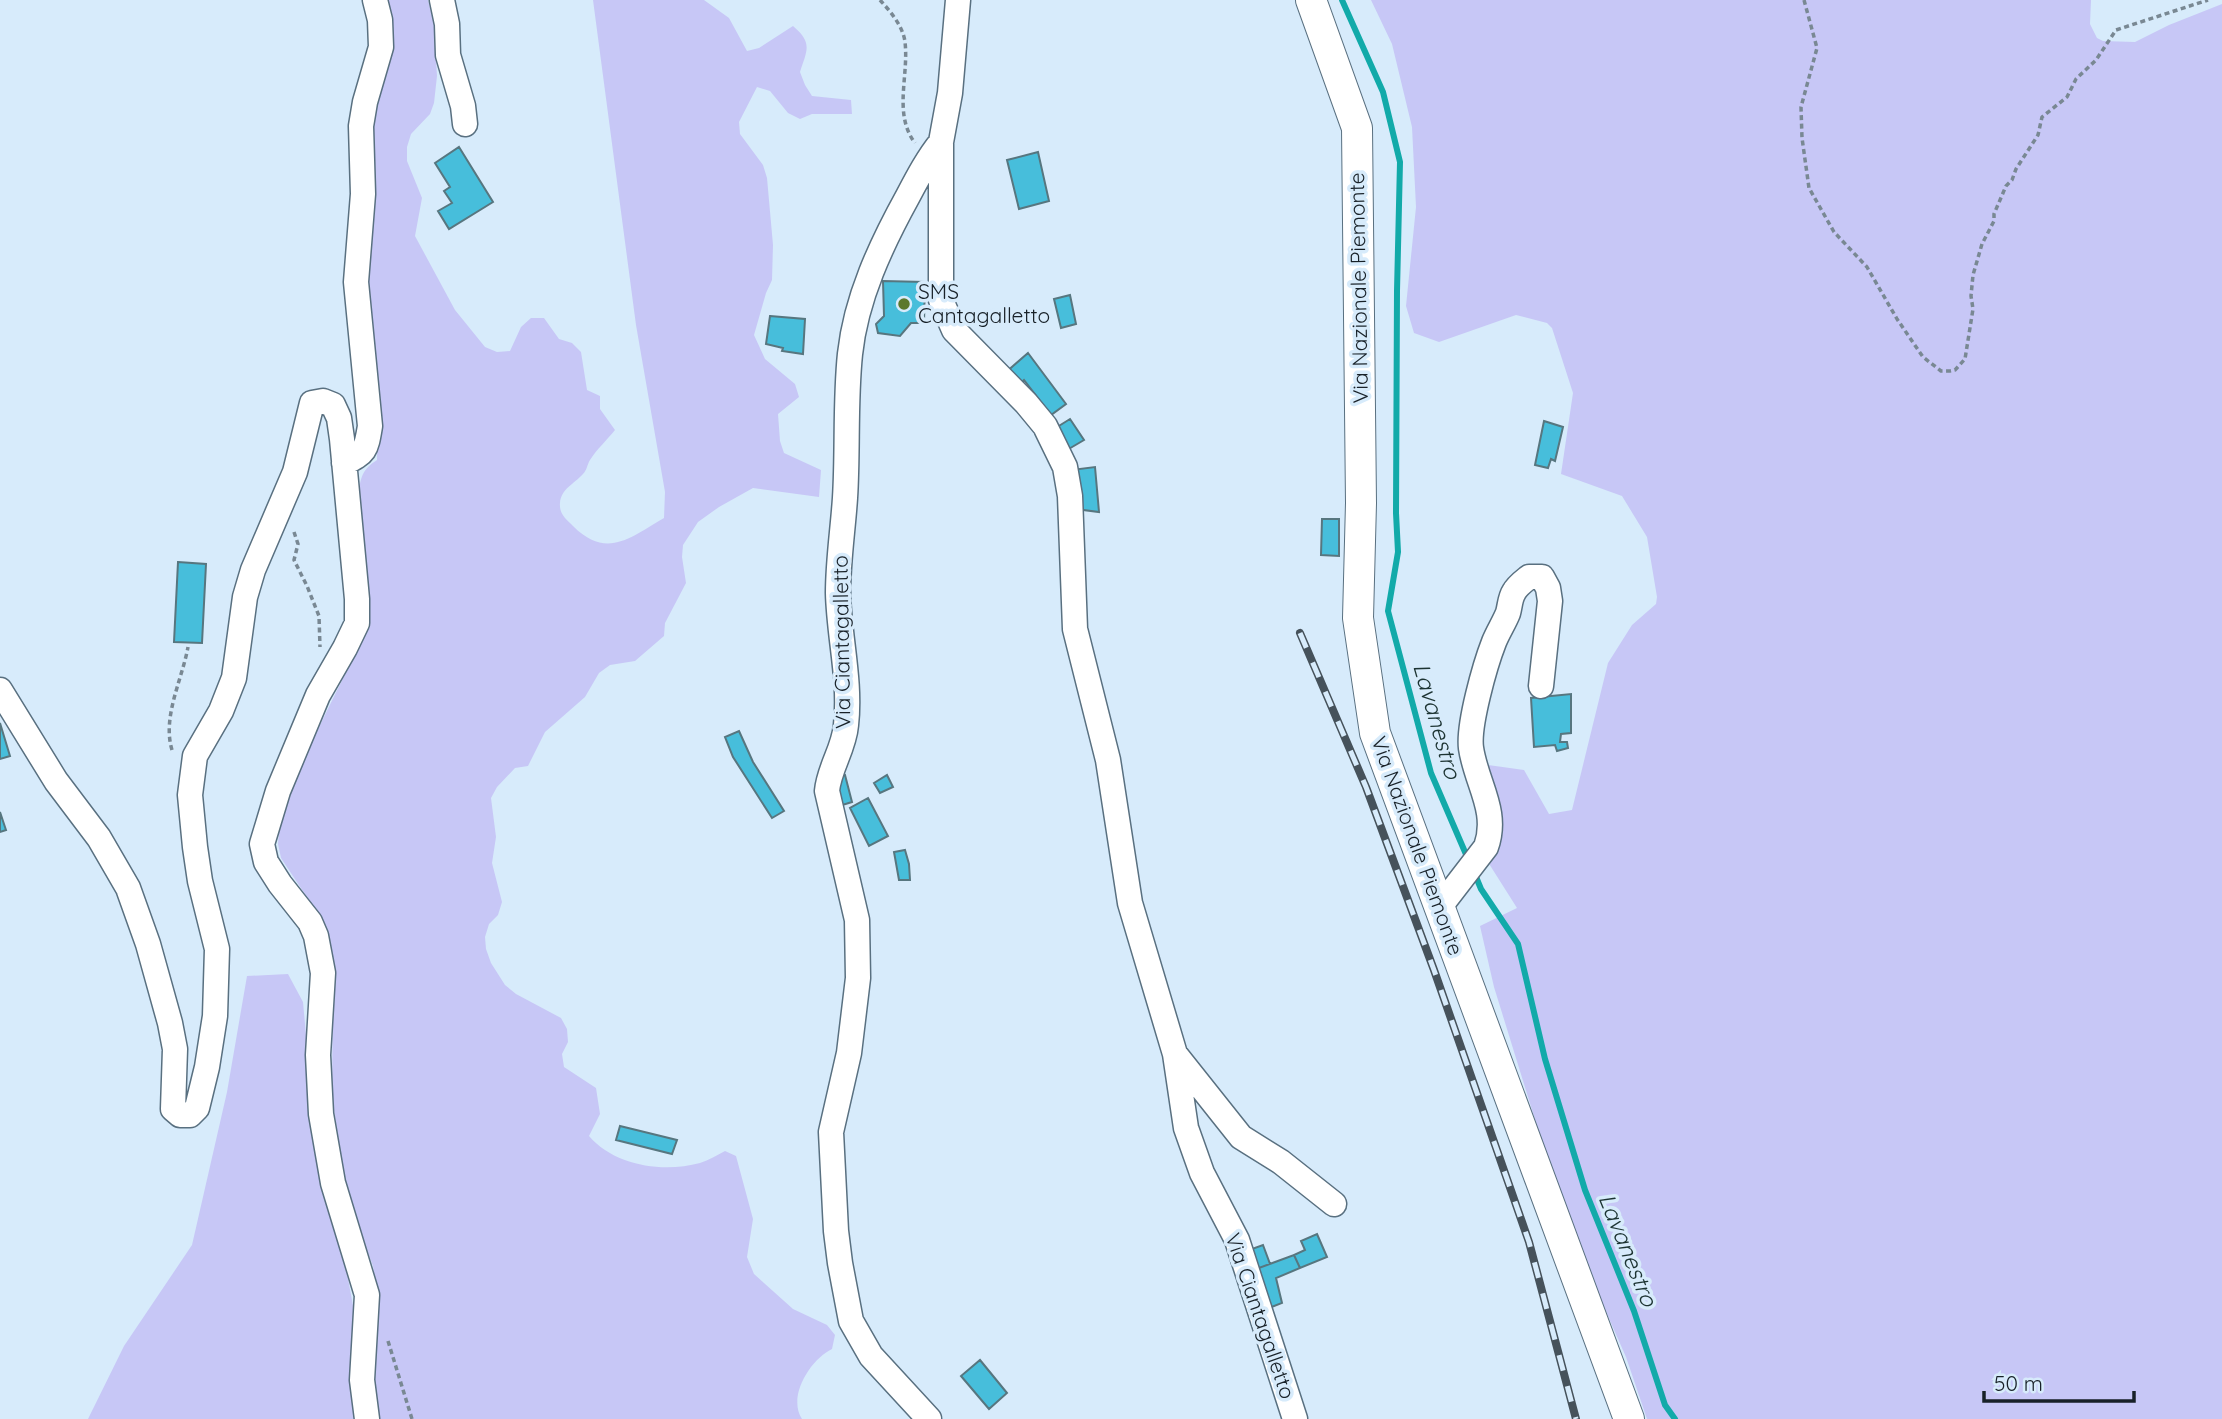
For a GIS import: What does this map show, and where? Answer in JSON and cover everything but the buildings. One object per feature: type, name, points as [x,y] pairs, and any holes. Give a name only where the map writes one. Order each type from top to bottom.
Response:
[{"type":"main road","name":"Via Nazionale Piemonte","points":[[1311,0],[1357,128],[1361,503],[1358,618],[1375,733],[1445,900],[1629,1419]]},
{"type":"street","points":[[344,463],[364,452],[370,426],[356,282],[363,194],[361,127],[365,102],[381,47],[380,20],[375,0]]},
{"type":"street","points":[[442,0],[449,55],[463,106],[465,124]]},
{"type":"street","name":"Via Ciantagalletto","points":[[929,1419],[871,1356],[851,1321],[840,1263],[831,1132],[849,1053],[858,978],[857,919],[827,791],[828,779],[839,756],[846,727],[847,699],[838,593],[845,496],[846,400],[850,353],[864,293],[886,236],[936,149],[950,93],[958,0]]},
{"type":"street","name":"Via Ciantagalletto","points":[[936,149],[941,300],[945,314],[954,330],[1045,426],[1065,467],[1070,496],[1074,629],[1108,760],[1130,903],[1175,1054],[1185,1128],[1202,1173],[1237,1240],[1295,1419]]},
{"type":"street","points":[[0,690],[56,781],[99,838],[128,888],[148,944],[170,1023],[175,1049],[173,1110],[180,1115],[190,1115],[197,1108],[207,1067],[215,1016],[217,949],[200,881],[195,847],[190,795],[195,756],[221,711],[234,678],[245,597],[253,570],[295,472],[312,404],[328,402],[336,409],[357,599],[356,623],[318,695],[270,814],[262,844],[267,862],[279,884],[310,922],[317,936],[323,973],[318,1055],[321,1114],[333,1183],[367,1295],[362,1380],[367,1419]]},
{"type":"street","points":[[1445,900],[1480,854],[1490,836],[1488,802],[1473,763],[1470,743],[1473,719],[1491,652],[1513,593],[1529,577],[1542,577],[1548,588],[1550,601],[1541,686]]},
{"type":"street","name":"Via Ciantagalletto","points":[[1175,1054],[1241,1137],[1281,1162],[1334,1204]]},
{"type":"path","points":[[880,0],[893,16],[905,40],[903,113],[909,135],[919,149],[936,149]]},
{"type":"path","points":[[1804,0],[1817,48],[1801,107],[1809,187],[1834,233],[1867,267],[1923,357],[1941,371],[1950,371],[1955,370],[1965,359],[1973,309],[1971,289],[1977,256],[1994,222],[1994,214],[2006,186],[2038,135],[2042,117],[2067,97],[2076,79],[2096,60],[2116,30],[2208,0]]},
{"type":"path","points":[[283,496],[298,544],[294,560],[319,616],[320,651],[334,668]]},
{"type":"path","points":[[174,755],[170,744],[171,705],[180,684],[188,647]]},
{"type":"shaded area","points":[[383,0],[428,0],[434,24],[437,76],[434,103],[430,114],[411,134],[407,147],[407,161],[422,198],[415,236],[455,310],[485,347],[497,352],[510,351],[521,327],[531,318],[544,318],[559,339],[572,343],[581,352],[587,390],[600,396],[600,409],[615,430],[593,456],[584,472],[565,490],[560,503],[562,513],[568,521],[585,536],[597,542],[619,542],[664,518],[665,492],[636,325],[593,0],[704,0],[729,18],[747,51],[759,48],[793,26],[806,42],[800,72],[812,96],[851,100],[852,114],[812,114],[800,119],[788,113],[770,91],[757,87],[739,122],[740,134],[763,165],[767,178],[773,245],[772,280],[754,335],[765,359],[795,384],[799,397],[778,414],[780,441],[784,453],[821,470],[819,497],[753,488],[698,522],[683,545],[686,583],[665,623],[664,636],[635,661],[610,665],[599,673],[585,697],[545,732],[528,766],[515,768],[497,787],[491,798],[496,837],[492,863],[502,902],[485,937],[491,963],[505,985],[516,994],[561,1018],[567,1029],[568,1042],[562,1054],[564,1067],[596,1088],[600,1114],[589,1136],[600,1146],[626,1160],[655,1167],[700,1163],[725,1151],[736,1156],[753,1219],[747,1257],[754,1274],[793,1309],[827,1325],[835,1335],[832,1349],[809,1369],[799,1389],[798,1410],[802,1419],[378,1419],[374,1392],[379,1309],[373,1266],[348,1201],[332,1097],[333,973],[326,926],[281,858],[278,844],[289,788],[351,662],[370,609],[359,494],[363,474],[377,460],[378,391],[368,326],[366,135]]},
{"type":"shaded area","points":[[1371,0],[2091,0],[2090,24],[2097,38],[2103,41],[2135,42],[2222,4],[2222,1419],[1647,1419],[1626,1357],[1567,1223],[1494,987],[1480,926],[1517,908],[1486,859],[1481,764],[1524,770],[1549,814],[1572,810],[1608,663],[1632,625],[1656,604],[1647,537],[1622,496],[1561,474],[1573,393],[1552,328],[1547,323],[1516,315],[1439,342],[1414,333],[1406,306],[1416,207],[1412,127],[1392,44]]},
{"type":"shaded area","points":[[288,974],[303,1002],[319,1178],[344,1257],[354,1311],[359,1419],[88,1419],[124,1346],[192,1245],[227,1092],[247,976]]},
{"type":"waterway","name":"Lavanestro","points":[[1342,0],[1383,92],[1400,162],[1397,291],[1398,552],[1388,611],[1431,773],[1468,859]]},
{"type":"waterway","name":"Lavanestro","points":[[1474,872],[1481,889],[1518,944],[1545,1059],[1585,1190],[1634,1311],[1665,1405],[1675,1419]]},
{"type":"railway","points":[[1300,633],[1366,787],[1434,970],[1529,1242],[1576,1419]]},
{"type":"place","name":"SMS Cantagalletto","points":[[904,304]]}]
